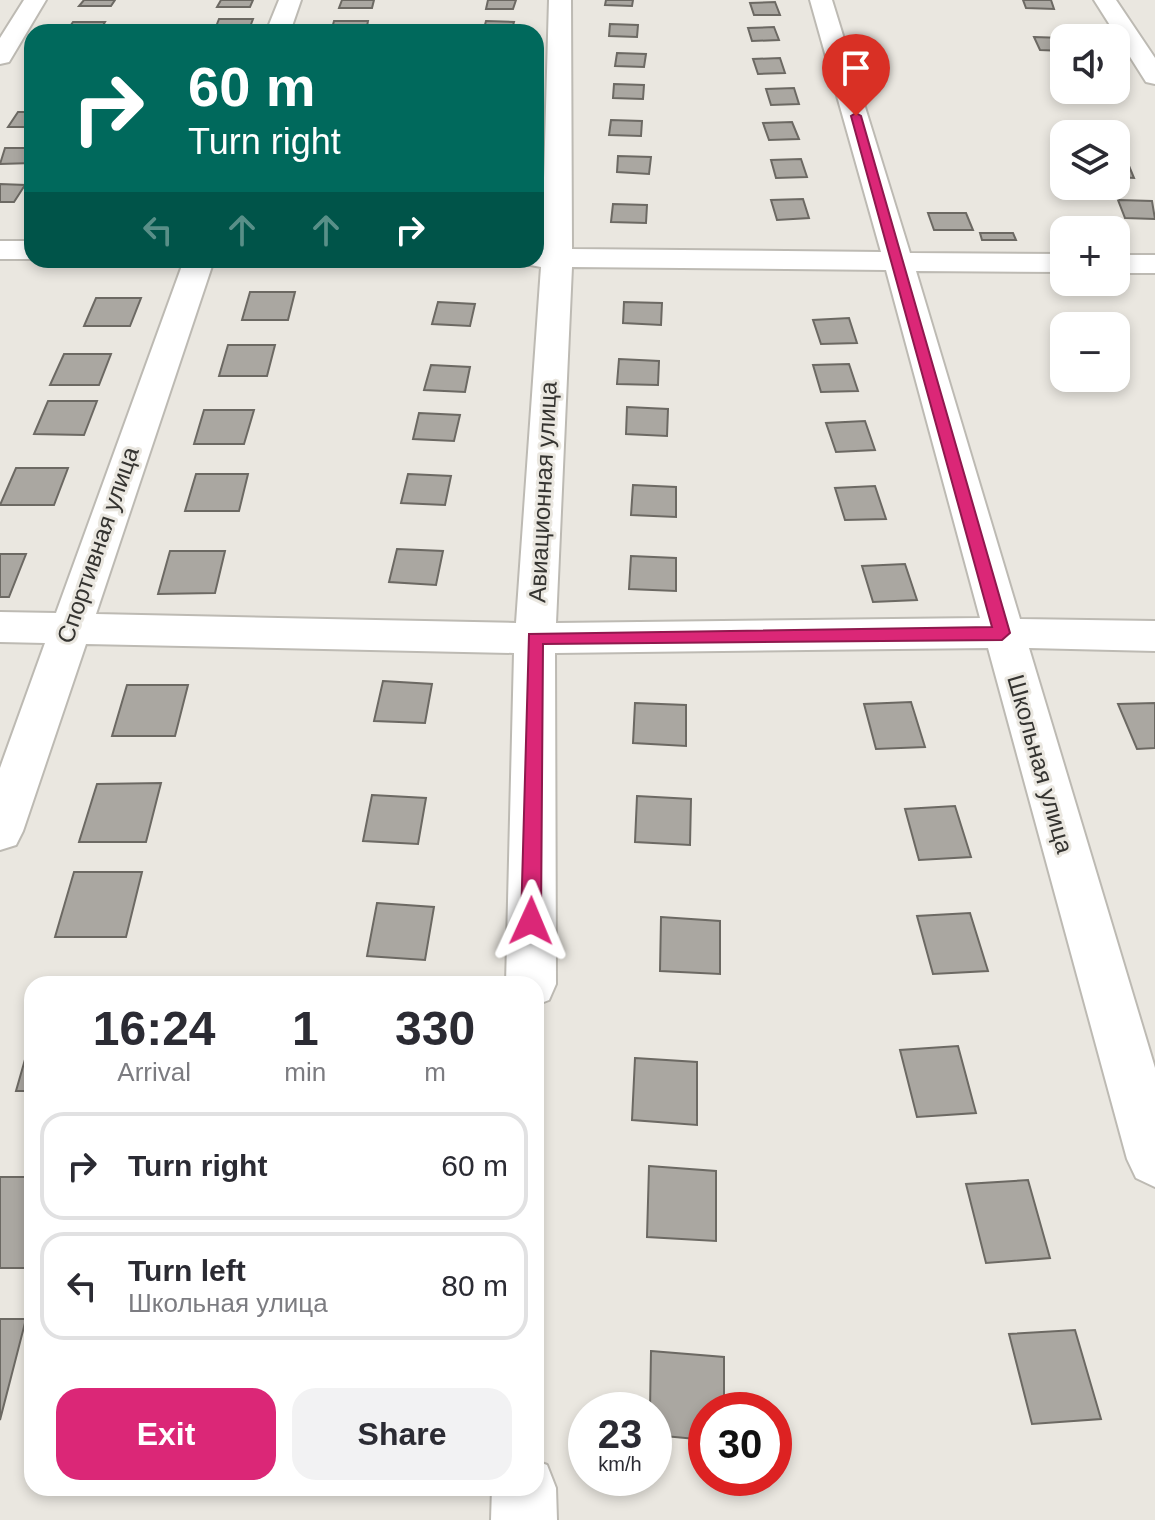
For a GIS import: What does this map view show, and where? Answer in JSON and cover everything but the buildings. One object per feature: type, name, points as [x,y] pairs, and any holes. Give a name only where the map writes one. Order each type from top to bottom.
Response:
[{"type":"street","points":[[0,57],[35,0]]},
{"type":"street","points":[[281,24],[290,0]]},
{"type":"street","name":"Авиационная улица","points":[[531,976],[535,638],[547,258],[560,0]]},
{"type":"street","name":"Школьная улица","points":[[821,0],[900,262],[1002,633],[1155,1159]]},
{"type":"street","points":[[1105,0],[1155,77]]},
{"type":"street","points":[[0,250],[24,250]]},
{"type":"street","points":[[547,258],[1050,263]]},
{"type":"street","points":[[1130,264],[1155,264]]},
{"type":"street","name":"Спортивная улица","points":[[0,831],[196,268]]},
{"type":"street","points":[[0,627],[535,638],[1002,633],[1155,636]]},
{"type":"street","points":[[524,1496],[524,1520]]},
{"type":"route","points":[[531,921],[535,638],[1002,633],[900,262],[856,116]]}]
